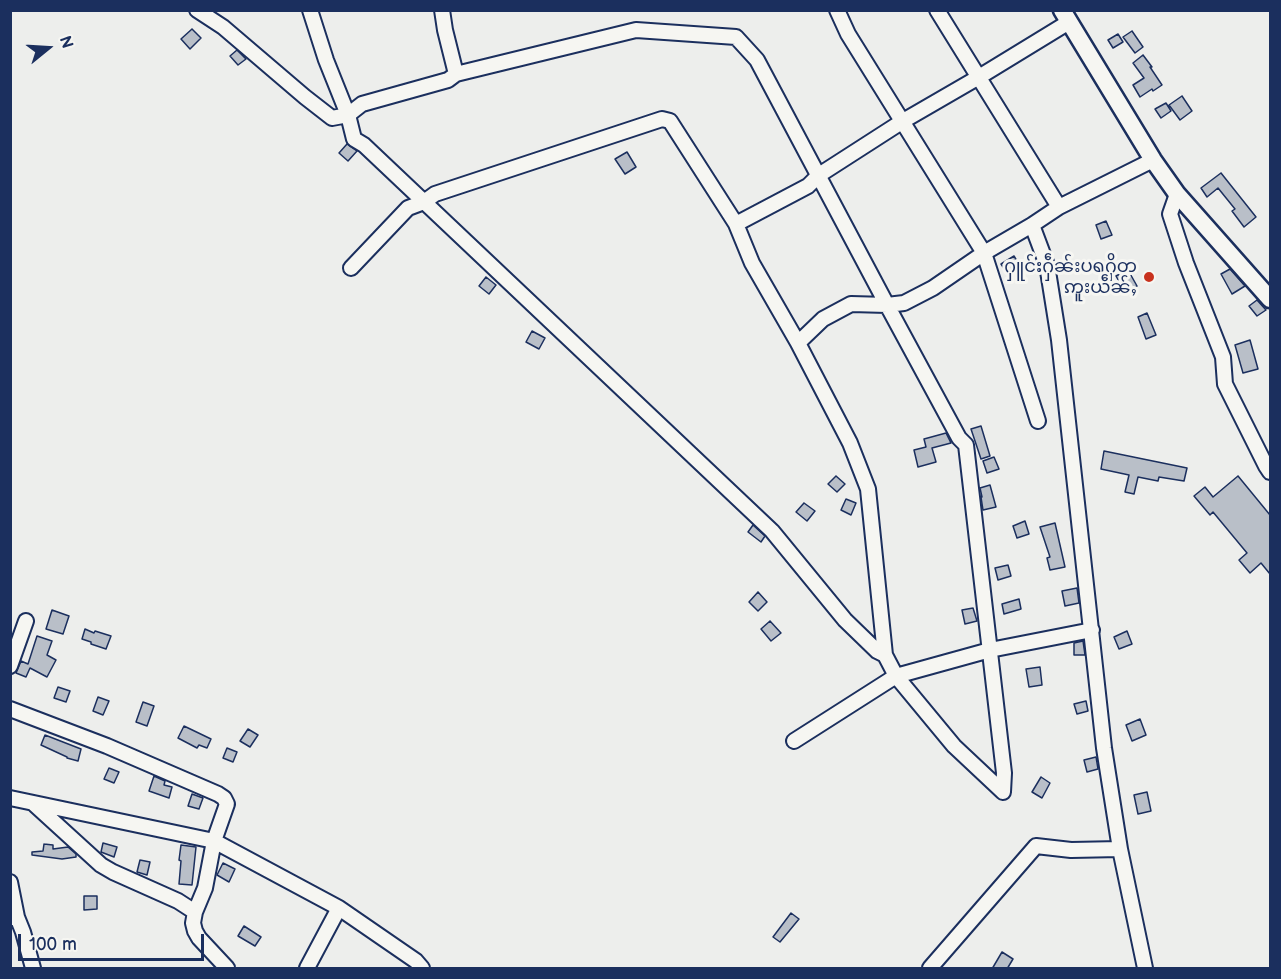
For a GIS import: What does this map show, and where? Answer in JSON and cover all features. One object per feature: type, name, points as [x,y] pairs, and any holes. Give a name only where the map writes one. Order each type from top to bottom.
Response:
[{"type":"street","points":[[197,10],[223,27],[332,118],[348,116],[362,104],[448,80],[456,74],[636,30],[736,37],[758,60],[959,438],[966,445],[1004,773],[1003,792],[954,746],[896,676],[885,655],[868,489],[850,443],[798,343],[752,263],[736,224],[670,121],[662,119],[435,194],[424,202],[408,208],[351,268]]},
{"type":"street","points":[[310,10],[354,139],[364,145],[772,531],[845,620],[877,651],[885,655]]},
{"type":"street","points":[[442,10],[456,74]]},
{"type":"street","points":[[837,10],[848,34],[984,253],[1038,421]]},
{"type":"street","points":[[937,10],[1059,207]]},
{"type":"street","points":[[736,224],[808,186],[819,174],[979,77],[1066,16],[1176,194],[1270,299]]},
{"type":"street","points":[[798,343],[823,318],[851,304],[904,303],[933,288],[984,253],[1059,207],[1153,160]]},
{"type":"street","points":[[1176,194],[1170,214],[1186,263],[1223,357],[1225,384],[1270,472]]},
{"type":"street","points":[[1032,225],[1047,265],[1059,340],[1104,748],[1120,849],[1145,969]]},
{"type":"street","points":[[10,666],[26,621]]},
{"type":"street","points":[[794,741],[896,676],[990,650],[1092,630]]},
{"type":"street","points":[[10,709],[107,746],[224,798],[227,804],[214,841],[205,888],[193,923],[195,931],[227,969]]},
{"type":"street","points":[[10,798],[214,841],[339,908],[416,961],[422,969]]},
{"type":"street","points":[[31,801],[101,865],[178,901],[195,912]]},
{"type":"street","points":[[930,969],[1036,846],[1071,850],[1120,849]]},
{"type":"street","points":[[10,882],[14,917],[23,932],[33,969]]},
{"type":"street","points":[[307,969],[339,908]]},
{"type":"building","points":[[192,29],[201,38],[190,49],[181,39]]},
{"type":"building","points":[[1132,31],[1143,47],[1135,53],[1123,37]]},
{"type":"building","points":[[1118,34],[1123,42],[1113,48],[1108,40]]},
{"type":"building","points":[[237,50],[246,59],[238,65],[230,56]]},
{"type":"building","points":[[1143,55],[1162,85],[1140,97],[1133,85],[1144,78],[1133,63]]},
{"type":"building","points":[[1182,96],[1192,111],[1180,120],[1169,105]]},
{"type":"building","points":[[1166,103],[1171,111],[1161,118],[1155,109]]},
{"type":"building","points":[[347,144],[357,151],[348,161],[339,153]]},
{"type":"building","points":[[627,152],[636,167],[625,174],[615,159]]},
{"type":"building","points":[[1221,173],[1256,217],[1244,227],[1232,211],[1235,209],[1218,188],[1207,197],[1201,188]]},
{"type":"building","points":[[1106,221],[1112,235],[1101,239],[1096,225]]},
{"type":"building","points":[[1014,256],[1021,268],[1009,276],[1001,264]]},
{"type":"building","points":[[1230,269],[1245,286],[1232,294],[1221,274]]},
{"type":"building","points":[[1128,270],[1137,286],[1125,292],[1116,276]]},
{"type":"building","points":[[486,277],[496,285],[489,294],[479,286]]},
{"type":"building","points":[[1257,300],[1266,310],[1257,316],[1249,306]]},
{"type":"building","points":[[1147,313],[1156,335],[1146,339],[1138,317]]},
{"type":"building","points":[[532,331],[545,338],[539,349],[526,342]]},
{"type":"building","points":[[1250,340],[1258,369],[1243,373],[1235,345]]},
{"type":"building","points":[[981,426],[990,456],[981,459],[971,429]]},
{"type":"building","points":[[946,433],[951,443],[932,448],[936,462],[918,467],[914,450],[926,447],[924,439]]},
{"type":"building","points":[[1104,451],[1187,468],[1184,481],[1159,477],[1158,481],[1138,477],[1134,494],[1125,492],[1129,475],[1101,469]]},
{"type":"building","points":[[994,457],[999,469],[987,473],[983,461]]},
{"type":"building","points":[[836,476],[845,484],[837,492],[828,484]]},
{"type":"building","points":[[1238,476],[1270,515],[1270,574],[1261,563],[1250,573],[1239,560],[1247,553],[1213,512],[1210,515],[1194,496],[1205,487],[1213,497]]},
{"type":"building","points":[[990,485],[996,507],[983,510],[980,488]]},
{"type":"building","points":[[846,499],[856,503],[851,515],[841,510]]},
{"type":"building","points":[[804,503],[815,511],[807,521],[796,512]]},
{"type":"building","points":[[1025,521],[1029,534],[1017,538],[1013,526]]},
{"type":"building","points":[[1055,523],[1065,567],[1050,570],[1047,558],[1050,557],[1040,527]]},
{"type":"building","points":[[753,525],[765,536],[761,542],[748,532]]},
{"type":"building","points":[[1008,565],[1011,576],[998,580],[995,568]]},
{"type":"building","points":[[1077,588],[1079,603],[1065,606],[1062,591]]},
{"type":"building","points":[[758,592],[767,602],[758,611],[749,602]]},
{"type":"building","points":[[1019,599],[1021,609],[1004,614],[1002,604]]},
{"type":"building","points":[[973,608],[977,621],[965,624],[962,610]]},
{"type":"building","points":[[52,610],[69,616],[63,634],[46,629]]},
{"type":"building","points":[[770,621],[781,633],[771,641],[761,629]]},
{"type":"building","points":[[85,629],[111,636],[106,649],[82,639]]},
{"type":"building","points":[[1127,631],[1132,644],[1119,649],[1114,637]]},
{"type":"building","points":[[37,636],[52,641],[47,655],[56,660],[47,677],[30,668],[26,677],[16,673],[21,661],[28,664]]},
{"type":"building","points":[[1083,641],[1085,655],[1074,655],[1074,643]]},
{"type":"building","points":[[1040,667],[1042,685],[1029,687],[1026,669]]},
{"type":"building","points":[[58,687],[70,691],[66,702],[54,698]]},
{"type":"building","points":[[98,697],[109,701],[103,715],[93,711]]},
{"type":"building","points":[[1086,701],[1088,711],[1077,714],[1074,704]]},
{"type":"building","points":[[143,702],[154,706],[147,726],[136,722]]},
{"type":"building","points":[[1140,719],[1146,735],[1132,741],[1126,725]]},
{"type":"building","points":[[184,726],[211,739],[207,748],[199,745],[197,748],[178,738]]},
{"type":"building","points":[[248,729],[258,735],[250,747],[240,741]]},
{"type":"building","points":[[45,735],[81,749],[78,761],[41,745]]},
{"type":"building","points":[[227,748],[237,752],[233,762],[223,758]]},
{"type":"building","points":[[1096,757],[1098,769],[1087,772],[1084,760]]},
{"type":"building","points":[[109,768],[119,772],[114,783],[104,779]]},
{"type":"building","points":[[154,776],[165,781],[164,785],[172,787],[169,798],[149,791]]},
{"type":"building","points":[[1041,777],[1050,783],[1042,798],[1032,792]]},
{"type":"building","points":[[1147,792],[1151,811],[1138,814],[1134,795]]},
{"type":"building","points":[[192,794],[203,798],[199,809],[188,806]]},
{"type":"building","points":[[103,843],[117,847],[114,857],[101,852]]},
{"type":"building","points":[[44,844],[53,845],[53,849],[68,847],[76,854],[76,857],[62,859],[32,855],[32,852],[43,851]]},
{"type":"building","points":[[181,845],[196,847],[192,885],[179,884]]},
{"type":"building","points":[[140,860],[150,862],[147,875],[137,872]]},
{"type":"building","points":[[223,863],[235,869],[229,882],[217,875]]},
{"type":"building","points":[[84,896],[97,896],[97,909],[84,910]]},
{"type":"building","points":[[791,913],[799,919],[780,942],[773,937]]},
{"type":"building","points":[[244,926],[261,937],[255,946],[238,936]]},
{"type":"building","points":[[1002,952],[1013,959],[1007,969],[992,969]]},
{"type":"place","name":"ႁူင်းႁဵၼ်းပရႁိတ ဢူးယဵၼ်ႇ","points":[[1149,277]]}]
